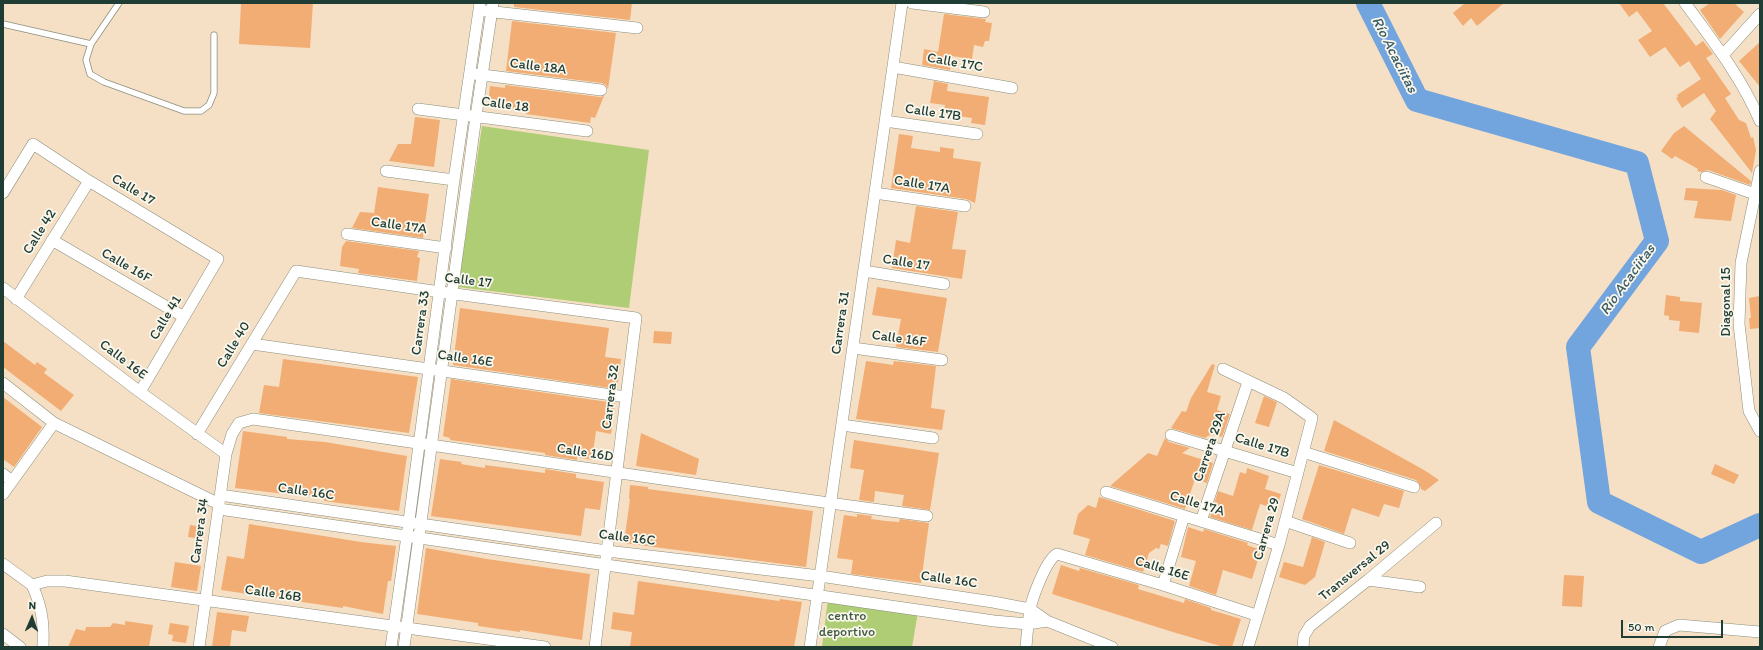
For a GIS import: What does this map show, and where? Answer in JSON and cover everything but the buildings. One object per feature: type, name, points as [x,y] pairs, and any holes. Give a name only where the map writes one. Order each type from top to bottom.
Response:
[{"type":"street","name":"Carrera 31","points":[[810,647],[902,3]]},
{"type":"street","points":[[912,3],[984,12]]},
{"type":"street","points":[[1685,3],[1752,101],[1760,121]]},
{"type":"street","points":[[480,6],[637,28]]},
{"type":"street","name":"Carrera 33","points":[[404,647],[441,370],[446,293],[446,248],[454,180],[480,6]]},
{"type":"street","name":"Carrera 33","points":[[390,647],[407,536],[429,369],[446,293],[476,116],[492,7]]},
{"type":"street","points":[[1722,55],[1760,14]]},
{"type":"street","name":"Calle 17C","points":[[893,68],[1012,88]]},
{"type":"street","name":"Calle 18A","points":[[470,73],[601,90]]},
{"type":"street","name":"Calle 18","points":[[418,109],[587,131]]},
{"type":"street","name":"Calle 17B","points":[[885,121],[977,134]]},
{"type":"street","name":"Calle 17","points":[[3,193],[33,144],[89,181],[218,259]]},
{"type":"street","points":[[386,171],[454,180]]},
{"type":"street","name":"Diagonal 15","points":[[1760,171],[1741,263],[1739,324],[1749,411],[1760,431]]},
{"type":"street","points":[[1706,177],[1755,194]]},
{"type":"street","name":"Calle 42","points":[[16,298],[89,181]]},
{"type":"street","name":"Calle 17A","points":[[875,193],[965,206]]},
{"type":"street","name":"Calle 17A","points":[[347,234],[446,248]]},
{"type":"street","name":"Calle 16F","points":[[52,240],[184,317]]},
{"type":"street","name":"Calle 41","points":[[140,392],[218,259]]},
{"type":"street","name":"Calle 17","points":[[296,271],[446,293],[636,318]]},
{"type":"street","name":"Calle 40","points":[[197,434],[296,271]]},
{"type":"street","name":"Calle 17","points":[[864,272],[944,284]]},
{"type":"street","name":"Calle 16E","points":[[3,288],[140,392],[226,454]]},
{"type":"street","name":"Carrera 32","points":[[595,647],[636,318]]},
{"type":"street","name":"Calle 16E","points":[[252,344],[626,397]]},
{"type":"street","name":"Calle 16F","points":[[853,348],[942,360]]},
{"type":"street","points":[[1223,370],[1248,382]]},
{"type":"street","name":"Carrera 29","points":[[1248,382],[1284,398],[1312,418],[1279,545],[1256,615],[1248,647]]},
{"type":"street","name":"Carrera 29A","points":[[1200,521],[1248,382]]},
{"type":"street","points":[[3,383],[54,423],[219,503]]},
{"type":"street","name":"Calle 16D","points":[[240,423],[253,419],[617,473],[927,516]]},
{"type":"street","points":[[3,494],[54,423]]},
{"type":"street","name":"Carrera 34","points":[[199,647],[226,454],[232,434],[240,423]]},
{"type":"street","points":[[842,425],[933,438]]},
{"type":"street","name":"Calle 17B","points":[[1171,435],[1298,473]]},
{"type":"street","name":"Calle 17B","points":[[1303,452],[1414,487]]},
{"type":"street","points":[[3,474],[12,481]]},
{"type":"street","name":"Calle 17A","points":[[1106,492],[1279,545]]},
{"type":"street","name":"Calle 16C","points":[[219,503],[408,522],[607,551],[820,576],[1030,609]]},
{"type":"street","name":"Calle 16C","points":[[219,503],[419,538],[994,621],[1028,624],[1047,621]]},
{"type":"street","points":[[1163,584],[1184,516]]},
{"type":"street","points":[[1285,521],[1350,543]]},
{"type":"street","name":"Transversal 29","points":[[1303,647],[1304,636],[1310,626],[1436,523]]},
{"type":"street","name":"Calle 16E","points":[[1030,609],[1050,559],[1057,554],[1061,554],[1163,584],[1256,615]]},
{"type":"street","points":[[3,564],[32,585],[39,600],[44,622],[43,647]]},
{"type":"street","points":[[1368,580],[1420,587]]},
{"type":"street","name":"Calle 16B","points":[[32,585],[47,581],[65,581],[545,647]]},
{"type":"street","points":[[1026,647],[1030,609],[1047,621],[1112,647]]},
{"type":"street","points":[[1659,647],[1665,631],[1679,626],[1760,632]]},
{"type":"street","points":[[3,634],[20,647]]},
{"type":"lane","points":[[119,3],[91,44],[86,60],[90,74],[104,82],[184,111],[201,111],[210,105],[214,94],[214,35]]},
{"type":"lane","points":[[3,24],[91,44]]},
{"type":"green space","points":[[482,126],[649,150],[629,308],[458,287]]},
{"type":"green space","name":"centro deportivo","points":[[828,598],[918,612],[912,647],[822,647]]},
{"type":"waterway","name":"Río Acaciitas","points":[[1368,3],[1417,100],[1637,163],[1657,241],[1578,347],[1599,502],[1701,552],[1760,525]]}]
